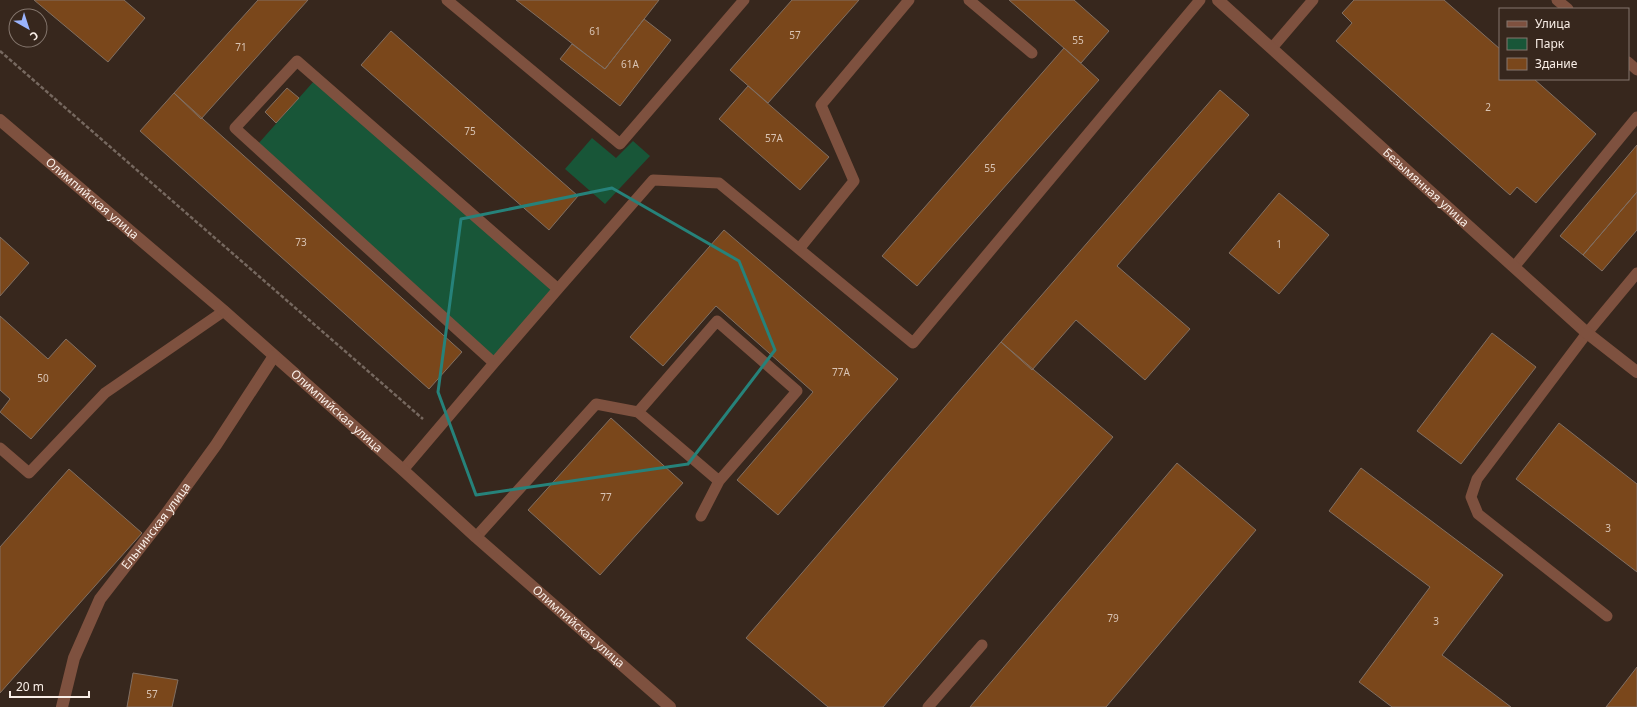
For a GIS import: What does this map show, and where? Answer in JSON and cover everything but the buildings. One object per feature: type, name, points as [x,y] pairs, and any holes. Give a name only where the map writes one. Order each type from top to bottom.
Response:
[{"type":"street","name":"Безымянная улица","points":[[1218,0],[1587,333],[1637,372]]},
{"type":"street","name":"Олимпийская улица","points":[[0,120],[224,311],[476,537],[670,707]]},
{"type":"street","name":"Ельнинская улица","points":[[62,707],[74,658],[100,599],[166,514],[216,445],[274,356]]},
{"type":"lane","points":[[448,0],[620,144],[744,0]]},
{"type":"lane","points":[[799,249],[854,181],[821,105],[909,0]]},
{"type":"lane","points":[[969,0],[1032,53]]},
{"type":"lane","points":[[403,470],[558,289],[654,180],[719,183],[913,343],[1200,0]]},
{"type":"lane","points":[[1272,48],[1313,0]]},
{"type":"lane","points":[[1557,0],[1567,8]]},
{"type":"lane","points":[[494,363],[235,128],[297,61],[558,289]]},
{"type":"lane","points":[[1629,63],[1637,70]]},
{"type":"lane","points":[[1514,267],[1637,117]]},
{"type":"lane","points":[[1607,616],[1478,514],[1471,497],[1477,479],[1587,333],[1637,273]]},
{"type":"lane","points":[[0,448],[29,473],[105,393],[224,311]]},
{"type":"lane","points":[[638,412],[717,322],[797,391],[720,481],[701,516]]},
{"type":"lane","points":[[476,537],[596,404],[638,412],[720,481]]},
{"type":"lane","points":[[928,707],[982,644]]},
{"type":"path","points":[[0,51],[437,431]]},
{"type":"highlighted area","points":[[612,188],[739,261],[775,350],[688,464],[476,495],[438,392],[461,219]]},
{"type":"green space","points":[[314,81],[553,290],[494,357],[258,144]]},
{"type":"green space","points":[[592,138],[616,158],[633,141],[650,156],[605,204],[565,169]]}]
